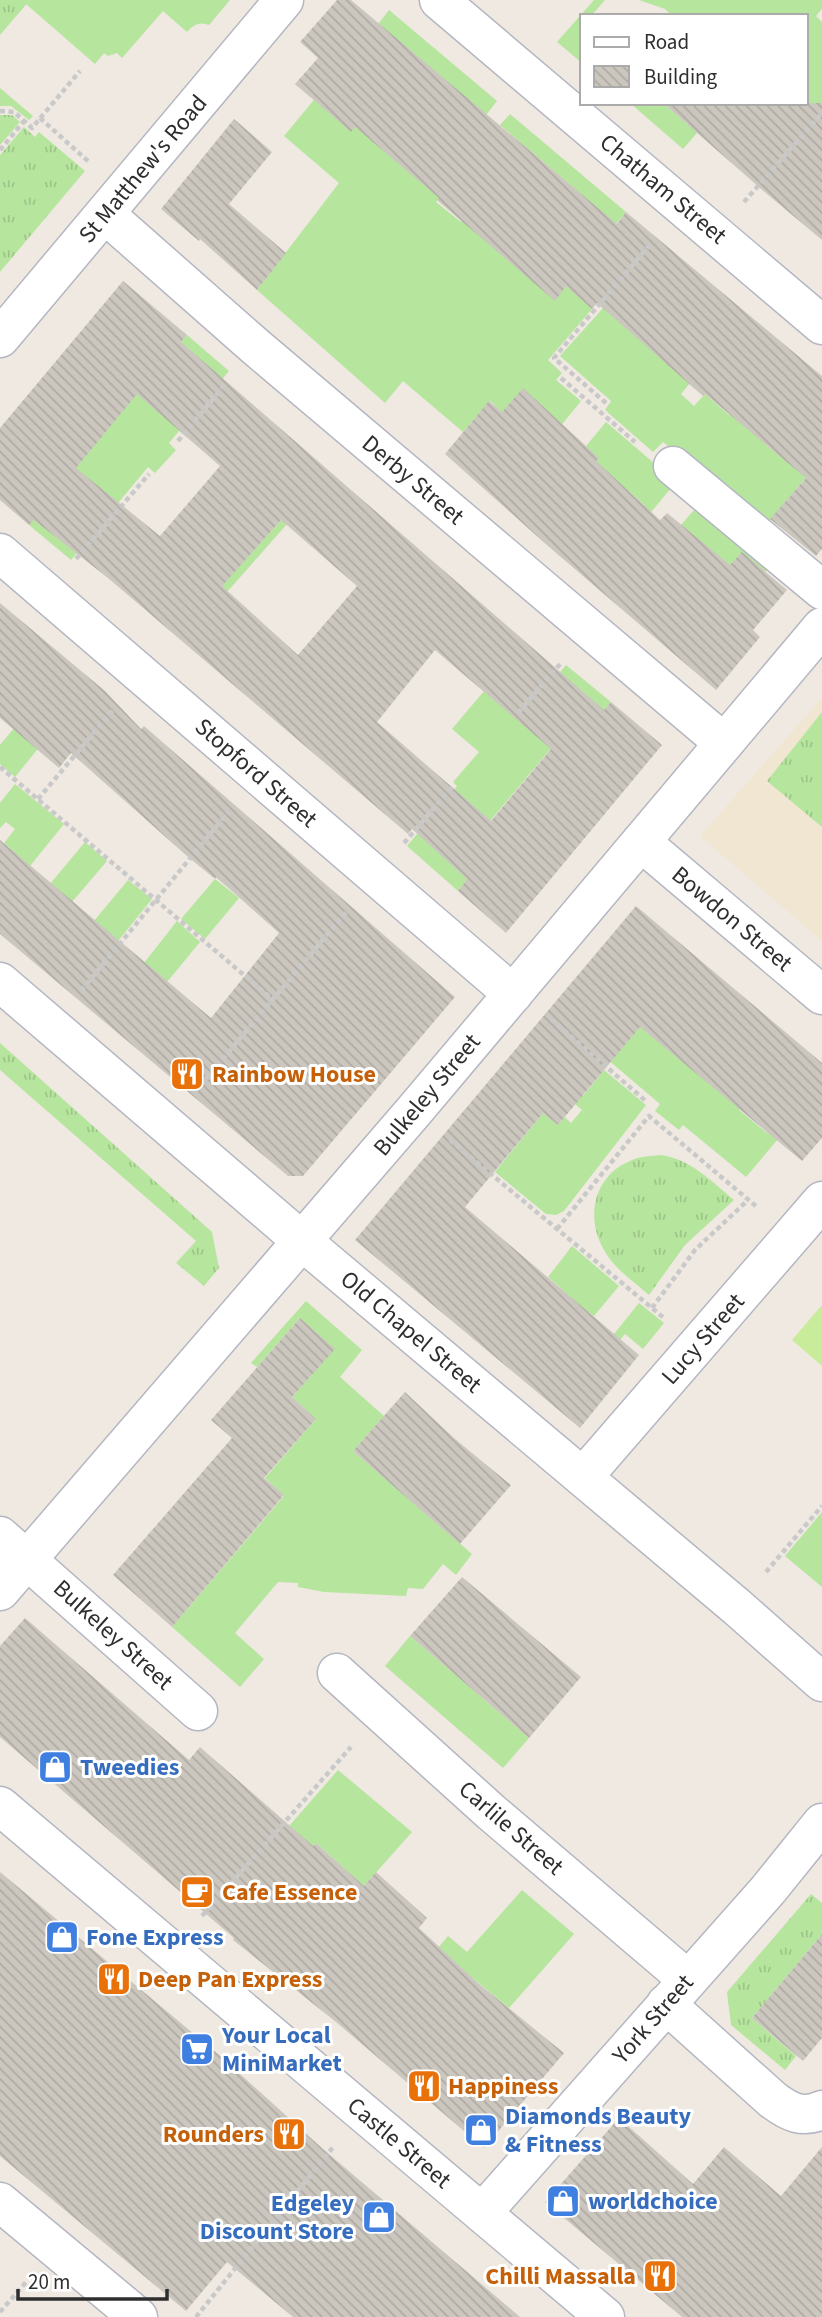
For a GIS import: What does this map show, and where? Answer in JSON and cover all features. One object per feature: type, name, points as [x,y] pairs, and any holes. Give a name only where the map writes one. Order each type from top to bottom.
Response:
[{"type":"street","name":"St Matthew's Road","points":[[0,338],[284,0]]},
{"type":"street","name":"Chatham Street","points":[[439,0],[822,325]]},
{"type":"street","name":"Derby Street","points":[[115,203],[256,347],[724,743]]},
{"type":"street","points":[[673,466],[822,590]]},
{"type":"street","name":"Stopford Street","points":[[0,553],[514,991]]},
{"type":"street","name":"Bulkeley Street","points":[[0,1591],[14,1548],[302,1241],[822,627]]},
{"type":"street","name":"Bowdon Street","points":[[641,842],[822,995]]},
{"type":"street","name":"Old Chapel Street","points":[[0,982],[822,1682]]},
{"type":"street","name":"Lucy Street","points":[[583,1477],[822,1201]]},
{"type":"street","name":"Bulkeley Street","points":[[14,1548],[198,1711]]},
{"type":"street","name":"Carlile Street","points":[[337,1673],[491,1812],[677,1992],[772,2100],[789,2112],[800,2115],[822,2110]]},
{"type":"street","name":"Castle Street","points":[[0,1806],[605,2317]]},
{"type":"street","name":"York Street","points":[[482,2213],[768,1890],[822,1823]]},
{"type":"street","points":[[0,2202],[138,2317]]},
{"type":"path","points":[[0,111],[14,112],[32,128],[80,71]]},
{"type":"path","points":[[715,234],[822,113]]},
{"type":"path","points":[[40,118],[115,203]]},
{"type":"path","points":[[0,149],[24,121]]},
{"type":"path","points":[[606,402],[554,358],[682,206]]},
{"type":"path","points":[[178,441],[256,347]]},
{"type":"path","points":[[561,379],[653,457],[673,466]]},
{"type":"path","points":[[582,397],[590,388]]},
{"type":"path","points":[[47,593],[149,474]]},
{"type":"path","points":[[518,713],[589,629]]},
{"type":"path","points":[[38,799],[142,675]]},
{"type":"path","points":[[0,767],[272,999]]},
{"type":"path","points":[[52,1027],[259,775]]},
{"type":"path","points":[[167,1125],[453,786]]},
{"type":"path","points":[[514,991],[647,1102]]},
{"type":"path","points":[[414,1111],[697,1346]]},
{"type":"path","points":[[557,1229],[649,1116],[791,1237]]},
{"type":"path","points":[[652,1308],[695,1250],[748,1200]]},
{"type":"path","points":[[737,1607],[822,1506]]},
{"type":"path","points":[[171,1951],[380,1713]]},
{"type":"path","points":[[196,2317],[362,2112]]},
{"type":"shaded area","points":[[822,698],[822,941],[700,836]]},
{"type":"green space","points":[[0,0],[30,0],[0,35]]},
{"type":"green space","points":[[30,0],[230,0],[209,25],[196,24],[187,32],[163,11],[122,58],[117,53],[108,56],[104,53],[95,64],[26,4]]},
{"type":"green space","points":[[594,0],[605,0],[593,14],[582,14]]},
{"type":"green space","points":[[639,0],[822,0],[822,9],[816,16],[822,22],[822,104],[808,103],[808,14],[670,14],[665,9]]},
{"type":"green space","points":[[389,10],[497,101],[486,115],[378,24]]},
{"type":"green space","points":[[580,16],[580,61],[557,42]]},
{"type":"green space","points":[[337,72],[373,104],[466,166],[436,202],[461,222],[478,202],[611,220],[500,125],[510,114],[626,212],[580,269],[592,309],[548,360],[562,373],[556,380],[581,401],[542,449],[490,401],[463,432],[403,381],[385,403],[257,290],[339,183],[284,136]]},
{"type":"green space","points":[[0,88],[33,116],[29,120],[11,106],[0,106]]},
{"type":"green space","points":[[632,105],[665,105],[688,125],[706,105],[721,105],[683,149]]},
{"type":"green space","points":[[0,115],[12,115],[20,122],[0,145]]},
{"type":"green space","points":[[24,127],[35,137],[39,132],[85,171],[0,272],[0,155]]},
{"type":"green space","points":[[603,308],[704,366],[681,394],[694,406],[705,394],[729,415],[743,399],[779,429],[766,445],[780,456],[783,453],[809,474],[764,527],[663,442],[653,452],[605,410],[611,401],[560,356]]},
{"type":"green space","points":[[187,335],[229,371],[169,443],[176,450],[155,473],[148,467],[71,560],[29,525]]},
{"type":"green space","points":[[606,422],[676,482],[637,529],[629,522],[644,505],[630,492],[579,481],[598,458],[586,446]]},
{"type":"green space","points":[[700,503],[772,564],[734,610],[681,525]]},
{"type":"green space","points":[[282,519],[287,524],[227,592],[221,586]]},
{"type":"green space","points":[[566,665],[611,702],[604,711],[553,746],[464,852],[453,866],[467,879],[458,891],[407,846],[457,786],[453,782],[479,752],[452,729],[484,691],[520,720]]},
{"type":"green space","points":[[822,712],[822,827],[767,781]]},
{"type":"green space","points":[[25,715],[49,735],[15,777],[0,764],[0,745]]},
{"type":"green space","points":[[15,784],[64,824],[30,866],[4,843],[15,829],[6,822],[0,828],[0,803]]},
{"type":"green space","points":[[85,842],[107,861],[72,902],[50,884]]},
{"type":"green space","points":[[215,879],[239,898],[205,939],[181,919]]},
{"type":"green space","points":[[128,880],[152,899],[118,941],[94,921]]},
{"type":"green space","points":[[177,921],[200,942],[167,982],[144,963]]},
{"type":"green space","points":[[604,995],[752,1093],[739,1110],[767,1133],[779,1119],[789,1126],[746,1177],[683,1125],[679,1130],[655,1111],[660,1104],[574,1031]]},
{"type":"green space","points":[[0,1043],[212,1232],[219,1268],[204,1286],[176,1263],[196,1241],[0,1070]]},
{"type":"green space","points":[[604,1070],[646,1105],[564,1211],[556,1215],[546,1214],[495,1172],[543,1113],[558,1125],[565,1117],[571,1123],[582,1110],[561,1092],[568,1083],[583,1096]]},
{"type":"green space","points":[[662,1155],[692,1167],[734,1200],[685,1245],[649,1295],[607,1255],[598,1236],[594,1210],[601,1186],[618,1167],[638,1158]]},
{"type":"green space","points":[[572,1246],[619,1286],[594,1316],[579,1305],[549,1306],[563,1290],[548,1277]]},
{"type":"green space","points":[[306,1301],[362,1350],[340,1377],[384,1416],[353,1451],[472,1554],[456,1575],[443,1564],[423,1589],[408,1588],[406,1596],[324,1592],[298,1587],[298,1583],[278,1582],[235,1633],[264,1659],[240,1687],[172,1627],[284,1496],[265,1478],[316,1419],[292,1397],[334,1349],[300,1318],[257,1367],[251,1363]]},
{"type":"green space","points":[[639,1303],[664,1323],[643,1349],[625,1334],[608,1354],[602,1349]]},
{"type":"green space","points":[[822,1305],[822,1366],[792,1340]]},
{"type":"green space","points":[[822,1512],[822,1587],[785,1556]]},
{"type":"green space","points":[[410,1636],[529,1738],[503,1768],[385,1666]]},
{"type":"green space","points":[[338,1770],[412,1832],[364,1886],[316,1843],[306,1854],[283,1833]]},
{"type":"green space","points":[[522,1890],[574,1934],[509,2008],[437,1949],[448,1936],[467,1952]]},
{"type":"green space","points":[[811,1894],[822,1903],[822,1934],[752,2018],[796,2056],[785,2070],[731,2025],[727,1992]]},
{"type":"building","points":[[337,0],[351,0],[617,224],[626,212],[822,376],[822,549],[816,556],[770,519],[806,478],[705,394],[703,396],[597,303],[592,309],[566,286],[555,301],[355,127],[351,132],[295,84],[318,58],[300,42]]},
{"type":"building","points":[[822,103],[822,240],[665,105]]},
{"type":"building","points":[[234,119],[272,152],[229,204],[286,253],[257,290],[200,239],[199,241],[161,209]]},
{"type":"building","points":[[123,281],[187,335],[181,342],[604,710],[611,702],[662,745],[506,933],[458,891],[467,879],[412,829],[408,834],[108,578],[34,520],[29,525],[0,500],[0,428]],"holes":[[[137,394],[220,466],[160,536],[76,468]],[[281,520],[357,586],[298,655],[222,586]],[[435,650],[551,749],[491,821],[377,722]]]},
{"type":"building","points":[[523,388],[599,458],[596,461],[660,520],[667,513],[730,565],[742,552],[787,590],[753,630],[760,637],[716,690],[445,454],[489,401],[502,412]]},
{"type":"building","points":[[0,603],[105,691],[141,729],[144,726],[455,997],[303,1176],[288,1176],[0,934],[0,840],[211,1018],[279,933],[71,753],[59,768],[0,718]]},
{"type":"building","points":[[636,906],[822,1063],[822,1138],[802,1161],[640,1027],[558,1125],[543,1113],[465,1207],[639,1355],[580,1428],[355,1240]]},
{"type":"building","points":[[300,1318],[335,1349],[292,1397],[316,1419],[264,1478],[284,1495],[172,1627],[113,1575],[232,1438],[211,1420]]},
{"type":"building","points":[[405,1392],[455,1439],[511,1485],[460,1544],[353,1451]]},
{"type":"building","points":[[462,1577],[581,1677],[529,1738],[410,1636]]},
{"type":"building","points":[[25,1618],[189,1760],[200,1747],[313,1846],[316,1843],[364,1886],[376,1872],[427,1918],[419,1928],[479,1984],[564,2053],[484,2148],[336,2022],[233,1940],[234,1938],[0,1737],[0,1646]]},
{"type":"building","points":[[0,1872],[218,2054],[323,2149],[520,2317],[293,2317],[227,2262],[186,2311],[0,2156]]},
{"type":"building","points":[[822,1934],[822,2038],[803,2061],[752,2018]]},
{"type":"building","points":[[619,2118],[693,2184],[724,2147],[781,2196],[822,2147],[822,2317],[682,2317],[545,2202]]},
{"type":"place","name":"Rainbow House","points":[[187,1074]]},
{"type":"place","name":"Tweedies","points":[[55,1767]]},
{"type":"place","name":"Cafe Essence","points":[[197,1892]]},
{"type":"place","name":"Fone Express","points":[[62,1937]]},
{"type":"place","name":"Deep Pan Express","points":[[114,1979]]},
{"type":"place","name":"Your Local MiniMarket","points":[[197,2049]]},
{"type":"place","name":"Happiness","points":[[424,2086]]},
{"type":"place","name":"Diamonds Beauty & Fitness","points":[[481,2130]]},
{"type":"place","name":"Rounders","points":[[289,2134]]},
{"type":"place","name":"worldchoice","points":[[563,2201]]},
{"type":"place","name":"Edgeley Discount Store","points":[[379,2217]]},
{"type":"place","name":"Chilli Massalla","points":[[660,2276]]}]
